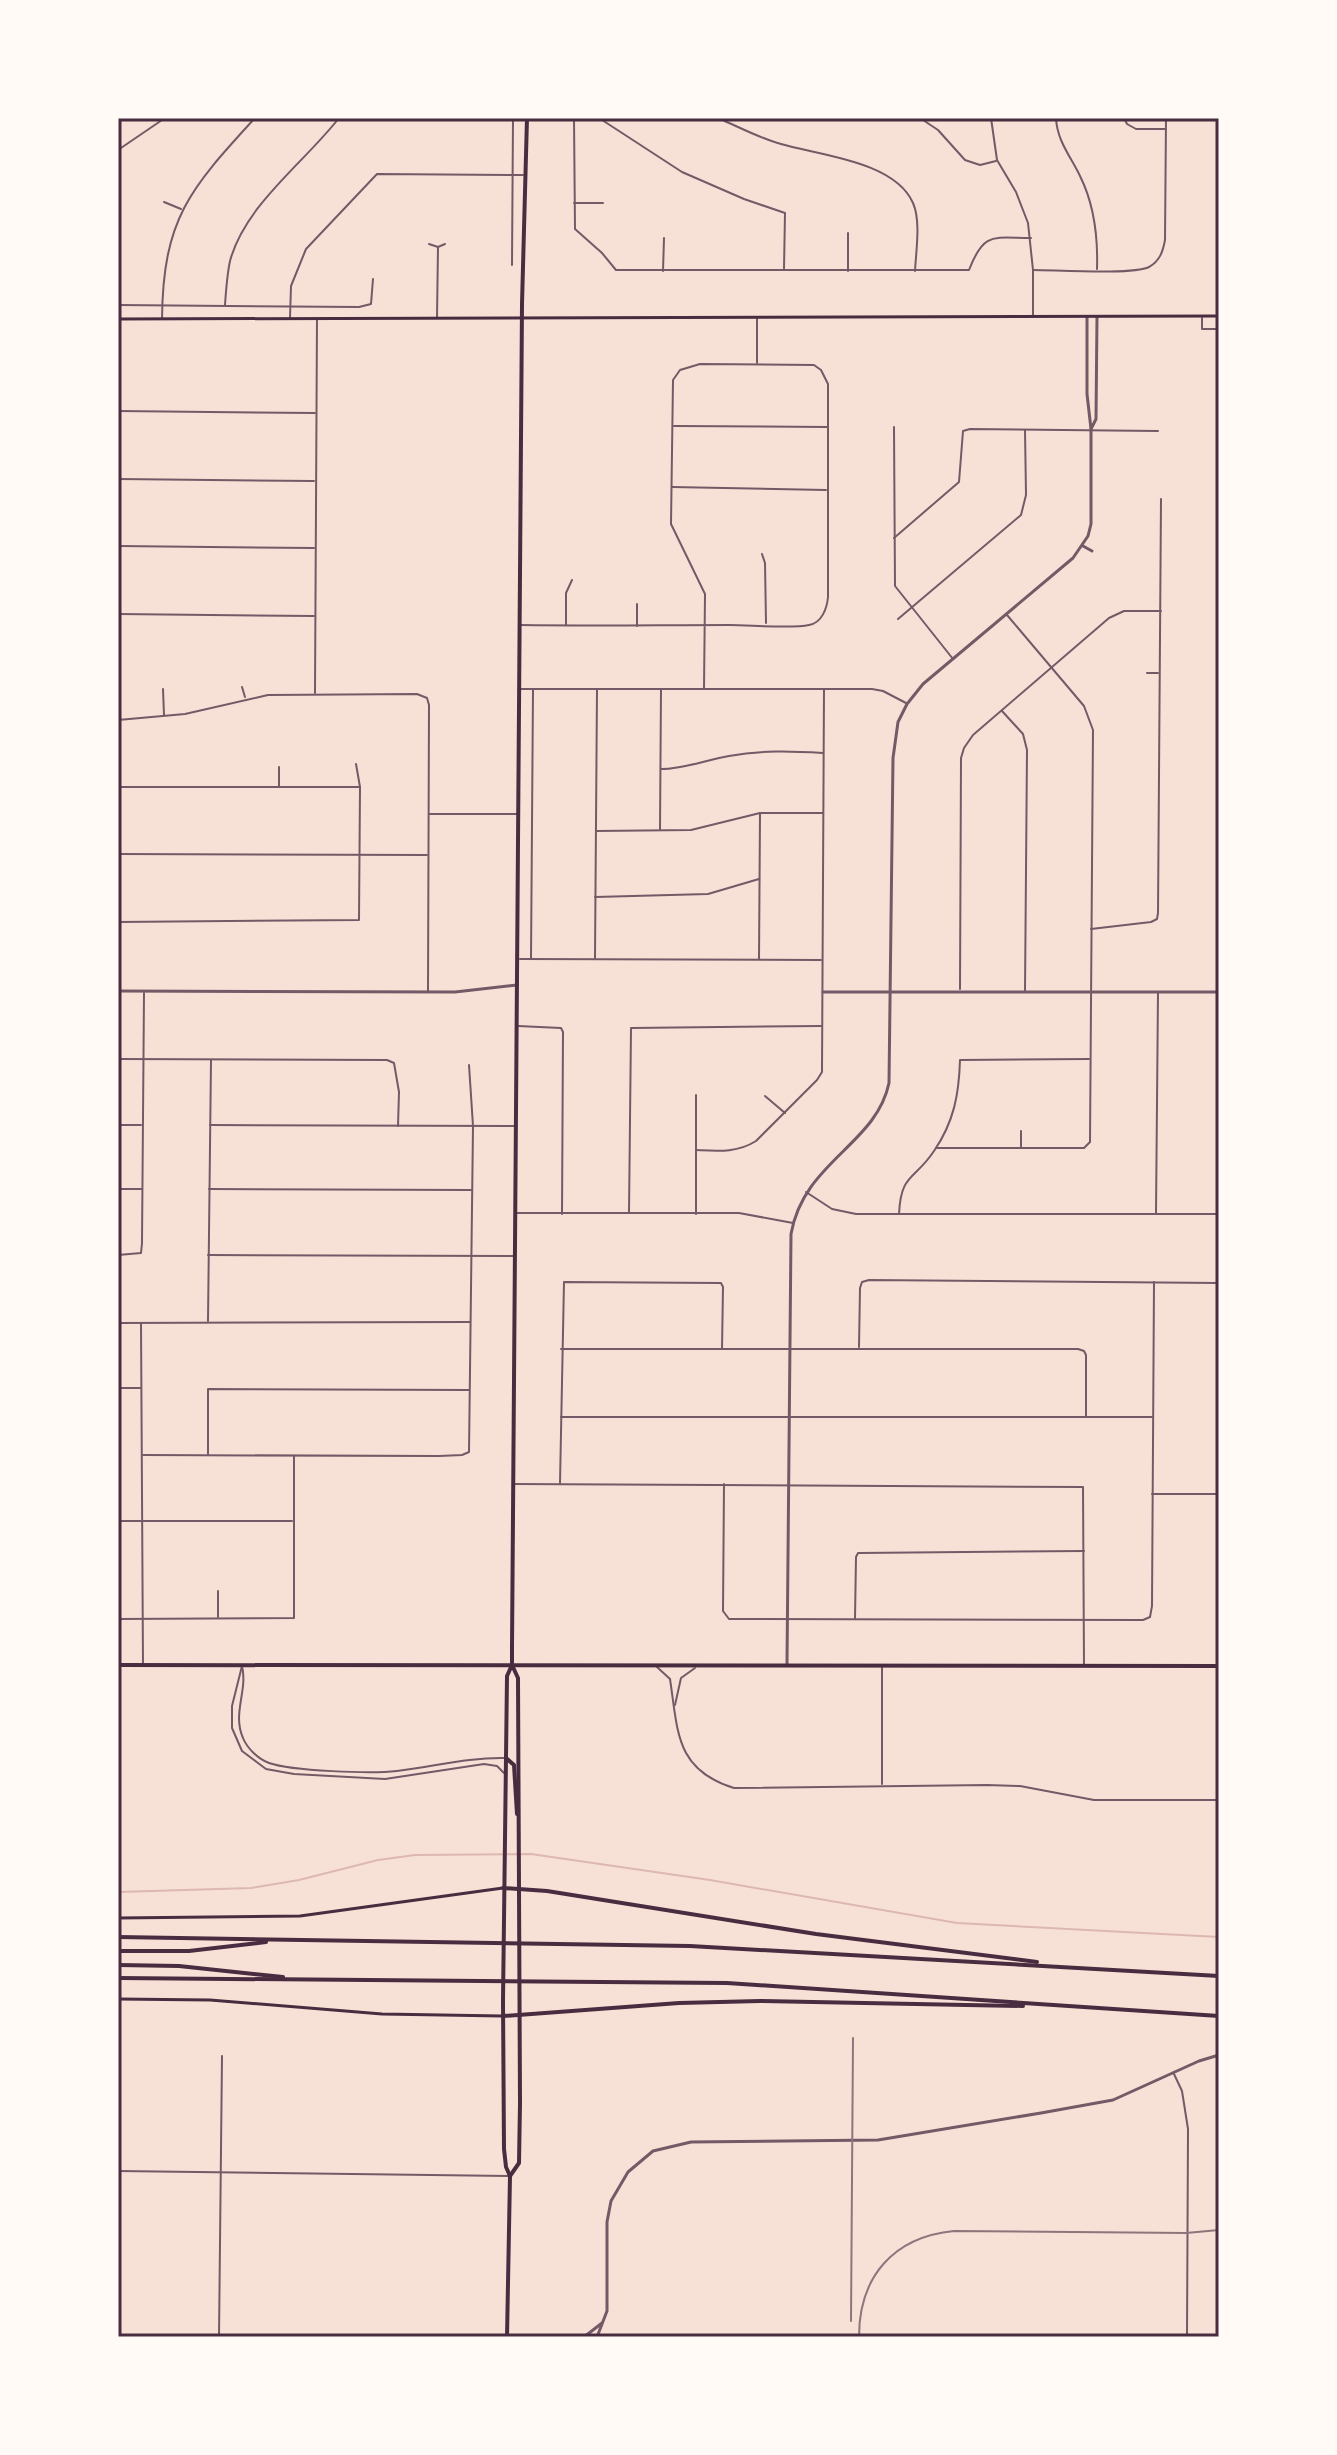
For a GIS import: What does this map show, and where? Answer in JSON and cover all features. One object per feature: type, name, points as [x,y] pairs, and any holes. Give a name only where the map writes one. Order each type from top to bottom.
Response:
[{"type":"main road","points":[[507,2337],[510,2176],[504,2149],[503,1888],[507,1676],[512,1665],[522,319],[527,118]]},
{"type":"main road","points":[[118,319],[1219,316]]},
{"type":"main road","points":[[118,1665],[1218,1666]]},
{"type":"main road","points":[[510,2176],[519,2163],[520,2001],[518,1678],[512,1665]]},
{"type":"main road","points":[[506,1758],[514,1765],[519,1828]]},
{"type":"main road","points":[[118,1918],[285,1918],[520,1888],[829,1936],[1067,1967]]},
{"type":"main road","points":[[118,1937],[690,1946],[1219,1976]]},
{"type":"main road","points":[[118,1951],[189,1951],[285,1940]]},
{"type":"main road","points":[[118,1965],[179,1966],[310,1979]]},
{"type":"main road","points":[[118,1978],[727,1983],[1219,2016]]},
{"type":"main road","points":[[118,1999],[210,2000],[382,2014],[503,2016],[747,2001],[1066,2006]]},
{"type":"street","points":[[118,150],[165,118]]},
{"type":"street","points":[[162,319],[163,274],[182,210],[207,170],[255,118]]},
{"type":"street","points":[[225,306],[230,260],[243,232],[259,207],[318,146],[339,118]]},
{"type":"street","points":[[512,265],[513,118]]},
{"type":"street","points":[[574,118],[575,229],[616,270],[969,270],[984,242],[996,238],[1031,238]]},
{"type":"street","points":[[599,118],[682,172],[785,213],[784,271]]},
{"type":"street","points":[[718,118],[778,143],[870,166],[893,182],[913,201],[916,214],[915,271]]},
{"type":"street","points":[[920,118],[938,130],[965,160],[980,165],[997,160]]},
{"type":"street","points":[[991,118],[997,160],[1016,192],[1031,238],[1033,318]]},
{"type":"street","points":[[1056,118],[1059,137],[1081,178],[1092,211],[1097,239],[1097,270]]},
{"type":"street","points":[[1124,118],[1136,129],[1166,129]]},
{"type":"street","points":[[1033,270],[1134,271],[1151,266],[1161,256],[1165,240],[1166,118]]},
{"type":"street","points":[[290,319],[291,286],[306,249],[377,174],[525,175]]},
{"type":"street","points":[[164,202],[182,210]]},
{"type":"street","points":[[574,203],[603,203]]},
{"type":"street","points":[[848,233],[848,271]]},
{"type":"street","points":[[663,271],[664,238]]},
{"type":"street","points":[[429,244],[438,247],[445,244]]},
{"type":"street","points":[[437,318],[438,247]]},
{"type":"street","points":[[118,305],[371,304],[373,279]]},
{"type":"street","points":[[1202,316],[1202,329],[1219,329]]},
{"type":"street","points":[[787,1666],[790,1247],[793,1223],[806,1192],[882,1106],[891,1066],[893,758],[898,722],[923,684],[1007,615],[1083,546],[1091,524],[1087,317]]},
{"type":"street","points":[[1091,429],[1096,419],[1097,317]]},
{"type":"street","points":[[757,318],[757,364]]},
{"type":"street","points":[[315,694],[317,319]]},
{"type":"street","points":[[520,625],[566,626],[637,626],[705,625],[766,625],[808,626],[820,618],[828,597],[828,384],[821,370],[814,365],[700,364],[680,370],[673,380],[671,524],[705,594],[705,625],[704,688]]},
{"type":"street","points":[[118,411],[316,413]]},
{"type":"street","points":[[673,426],[829,427]]},
{"type":"street","points":[[894,427],[895,586],[954,660]]},
{"type":"street","points":[[898,619],[1021,515],[1026,495],[1025,429]]},
{"type":"street","points":[[894,538],[959,482],[963,431],[1158,431]]},
{"type":"street","points":[[118,479],[316,481]]},
{"type":"street","points":[[671,487],[827,490]]},
{"type":"street","points":[[1091,929],[1157,919],[1161,499]]},
{"type":"street","points":[[118,546],[315,548]]},
{"type":"street","points":[[1083,546],[1092,551]]},
{"type":"street","points":[[762,554],[765,563],[766,625]]},
{"type":"street","points":[[566,626],[566,593],[572,580]]},
{"type":"street","points":[[637,604],[637,626]]},
{"type":"street","points":[[959,992],[961,758],[964,748],[973,735],[1001,710],[1116,614],[1124,611],[1161,611]]},
{"type":"street","points":[[118,614],[315,616]]},
{"type":"street","points":[[936,1148],[1088,1146],[1093,730],[1084,706],[1007,615]]},
{"type":"street","points":[[1147,673],[1160,673]]},
{"type":"street","points":[[242,687],[245,699]]},
{"type":"street","points":[[660,832],[661,688]]},
{"type":"street","points":[[163,689],[164,717]]},
{"type":"street","points":[[519,689],[872,689],[883,691],[907,704]]},
{"type":"street","points":[[531,959],[533,689]]},
{"type":"street","points":[[595,959],[597,689]]},
{"type":"street","points":[[696,1150],[729,1151],[751,1145],[822,1072],[824,689]]},
{"type":"street","points":[[118,720],[164,717],[268,695],[417,694],[427,698],[428,992]]},
{"type":"street","points":[[1001,710],[1023,734],[1027,750],[1025,992]]},
{"type":"street","points":[[661,769],[676,769],[725,756],[767,750],[824,753]]},
{"type":"street","points":[[118,922],[359,920],[360,787],[356,764]]},
{"type":"street","points":[[279,767],[279,787]]},
{"type":"street","points":[[118,787],[360,787]]},
{"type":"street","points":[[596,831],[691,830],[760,813],[824,813]]},
{"type":"street","points":[[759,960],[760,813]]},
{"type":"street","points":[[429,814],[519,814]]},
{"type":"street","points":[[118,854],[428,855]]},
{"type":"street","points":[[595,897],[708,894],[759,879]]},
{"type":"street","points":[[517,959],[823,960]]},
{"type":"street","points":[[118,991],[428,992],[517,985]]},
{"type":"street","points":[[118,1255],[141,1253],[144,991]]},
{"type":"street","points":[[823,992],[1219,992]]},
{"type":"street","points":[[1156,1214],[1158,992]]},
{"type":"street","points":[[517,1026],[561,1028],[562,1214]]},
{"type":"street","points":[[629,1213],[631,1028],[823,1026]]},
{"type":"street","points":[[118,1059],[387,1060],[394,1063],[399,1092],[398,1126]]},
{"type":"street","points":[[899,1215],[902,1186],[936,1148],[954,1111],[960,1060],[1090,1059]]},
{"type":"street","points":[[208,1322],[211,1060]]},
{"type":"street","points":[[143,1455],[462,1455],[469,1452],[473,1126],[469,1065]]},
{"type":"street","points":[[696,1095],[696,1214]]},
{"type":"street","points":[[765,1096],[785,1113]]},
{"type":"street","points":[[118,1125],[142,1125]]},
{"type":"street","points":[[210,1125],[516,1126]]},
{"type":"street","points":[[1021,1131],[1021,1148]]},
{"type":"street","points":[[751,1145],[754,1149]]},
{"type":"street","points":[[118,1189],[143,1189]]},
{"type":"street","points":[[209,1189],[472,1190]]},
{"type":"street","points":[[806,1192],[839,1212],[899,1215],[1219,1214]]},
{"type":"street","points":[[515,1213],[739,1213],[793,1223]]},
{"type":"street","points":[[208,1255],[515,1256]]},
{"type":"street","points":[[560,1484],[564,1282],[721,1283],[722,1349]]},
{"type":"street","points":[[859,1349],[862,1282],[1219,1283]]},
{"type":"street","points":[[724,1484],[725,1616],[729,1619],[1143,1620],[1150,1617],[1154,1282]]},
{"type":"street","points":[[118,1323],[471,1322]]},
{"type":"street","points":[[141,1323],[143,1665]]},
{"type":"street","points":[[561,1349],[1084,1351],[1086,1418]]},
{"type":"street","points":[[118,1388],[142,1388]]},
{"type":"street","points":[[208,1455],[208,1389],[471,1390]]},
{"type":"street","points":[[561,1417],[1153,1417]]},
{"type":"street","points":[[118,1619],[294,1618],[294,1455]]},
{"type":"street","points":[[513,1484],[1083,1487],[1084,1666]]},
{"type":"street","points":[[1152,1494],[1219,1494]]},
{"type":"street","points":[[118,1521],[293,1521]]},
{"type":"street","points":[[855,1619],[858,1553],[1085,1551]]},
{"type":"street","points":[[1219,1562],[1219,1763]]},
{"type":"street","points":[[218,1591],[218,1619]]},
{"type":"street","points":[[242,1665],[244,1682],[238,1718],[244,1741],[270,1763],[359,1772],[398,1771],[472,1758],[506,1758]]},
{"type":"street","points":[[242,1665],[231,1714],[232,1728],[238,1745],[255,1763],[274,1772],[385,1779],[484,1764],[501,1768],[505,1777]]},
{"type":"street","points":[[655,1666],[669,1678],[677,1735],[686,1756],[724,1785],[744,1789],[1004,1785],[1094,1800],[1219,1800]]},
{"type":"street","points":[[675,1707],[681,1678],[689,1670],[700,1666]]},
{"type":"street","points":[[882,1666],[882,1786]]},
{"type":"street","points":[[597,2337],[605,2321],[608,2211],[621,2181],[653,2151],[691,2142],[878,2140],[1113,2100],[1219,2055]]},
{"type":"street","points":[[219,2337],[222,2056]]},
{"type":"street","points":[[1174,2073],[1182,2091],[1188,2129],[1187,2337]]},
{"type":"street","points":[[118,2171],[510,2176]]},
{"type":"street","points":[[584,2337],[605,2321]]},
{"type":"waterway","points":[[118,1892],[251,1888],[415,1855],[531,1854],[710,1880],[957,1923],[1219,1937]]},
{"type":"railway","points":[[851,2321],[853,2038]]},
{"type":"railway","points":[[859,2337],[865,2296],[873,2279],[897,2251],[932,2235],[954,2231],[1186,2233],[1219,2230]]}]
